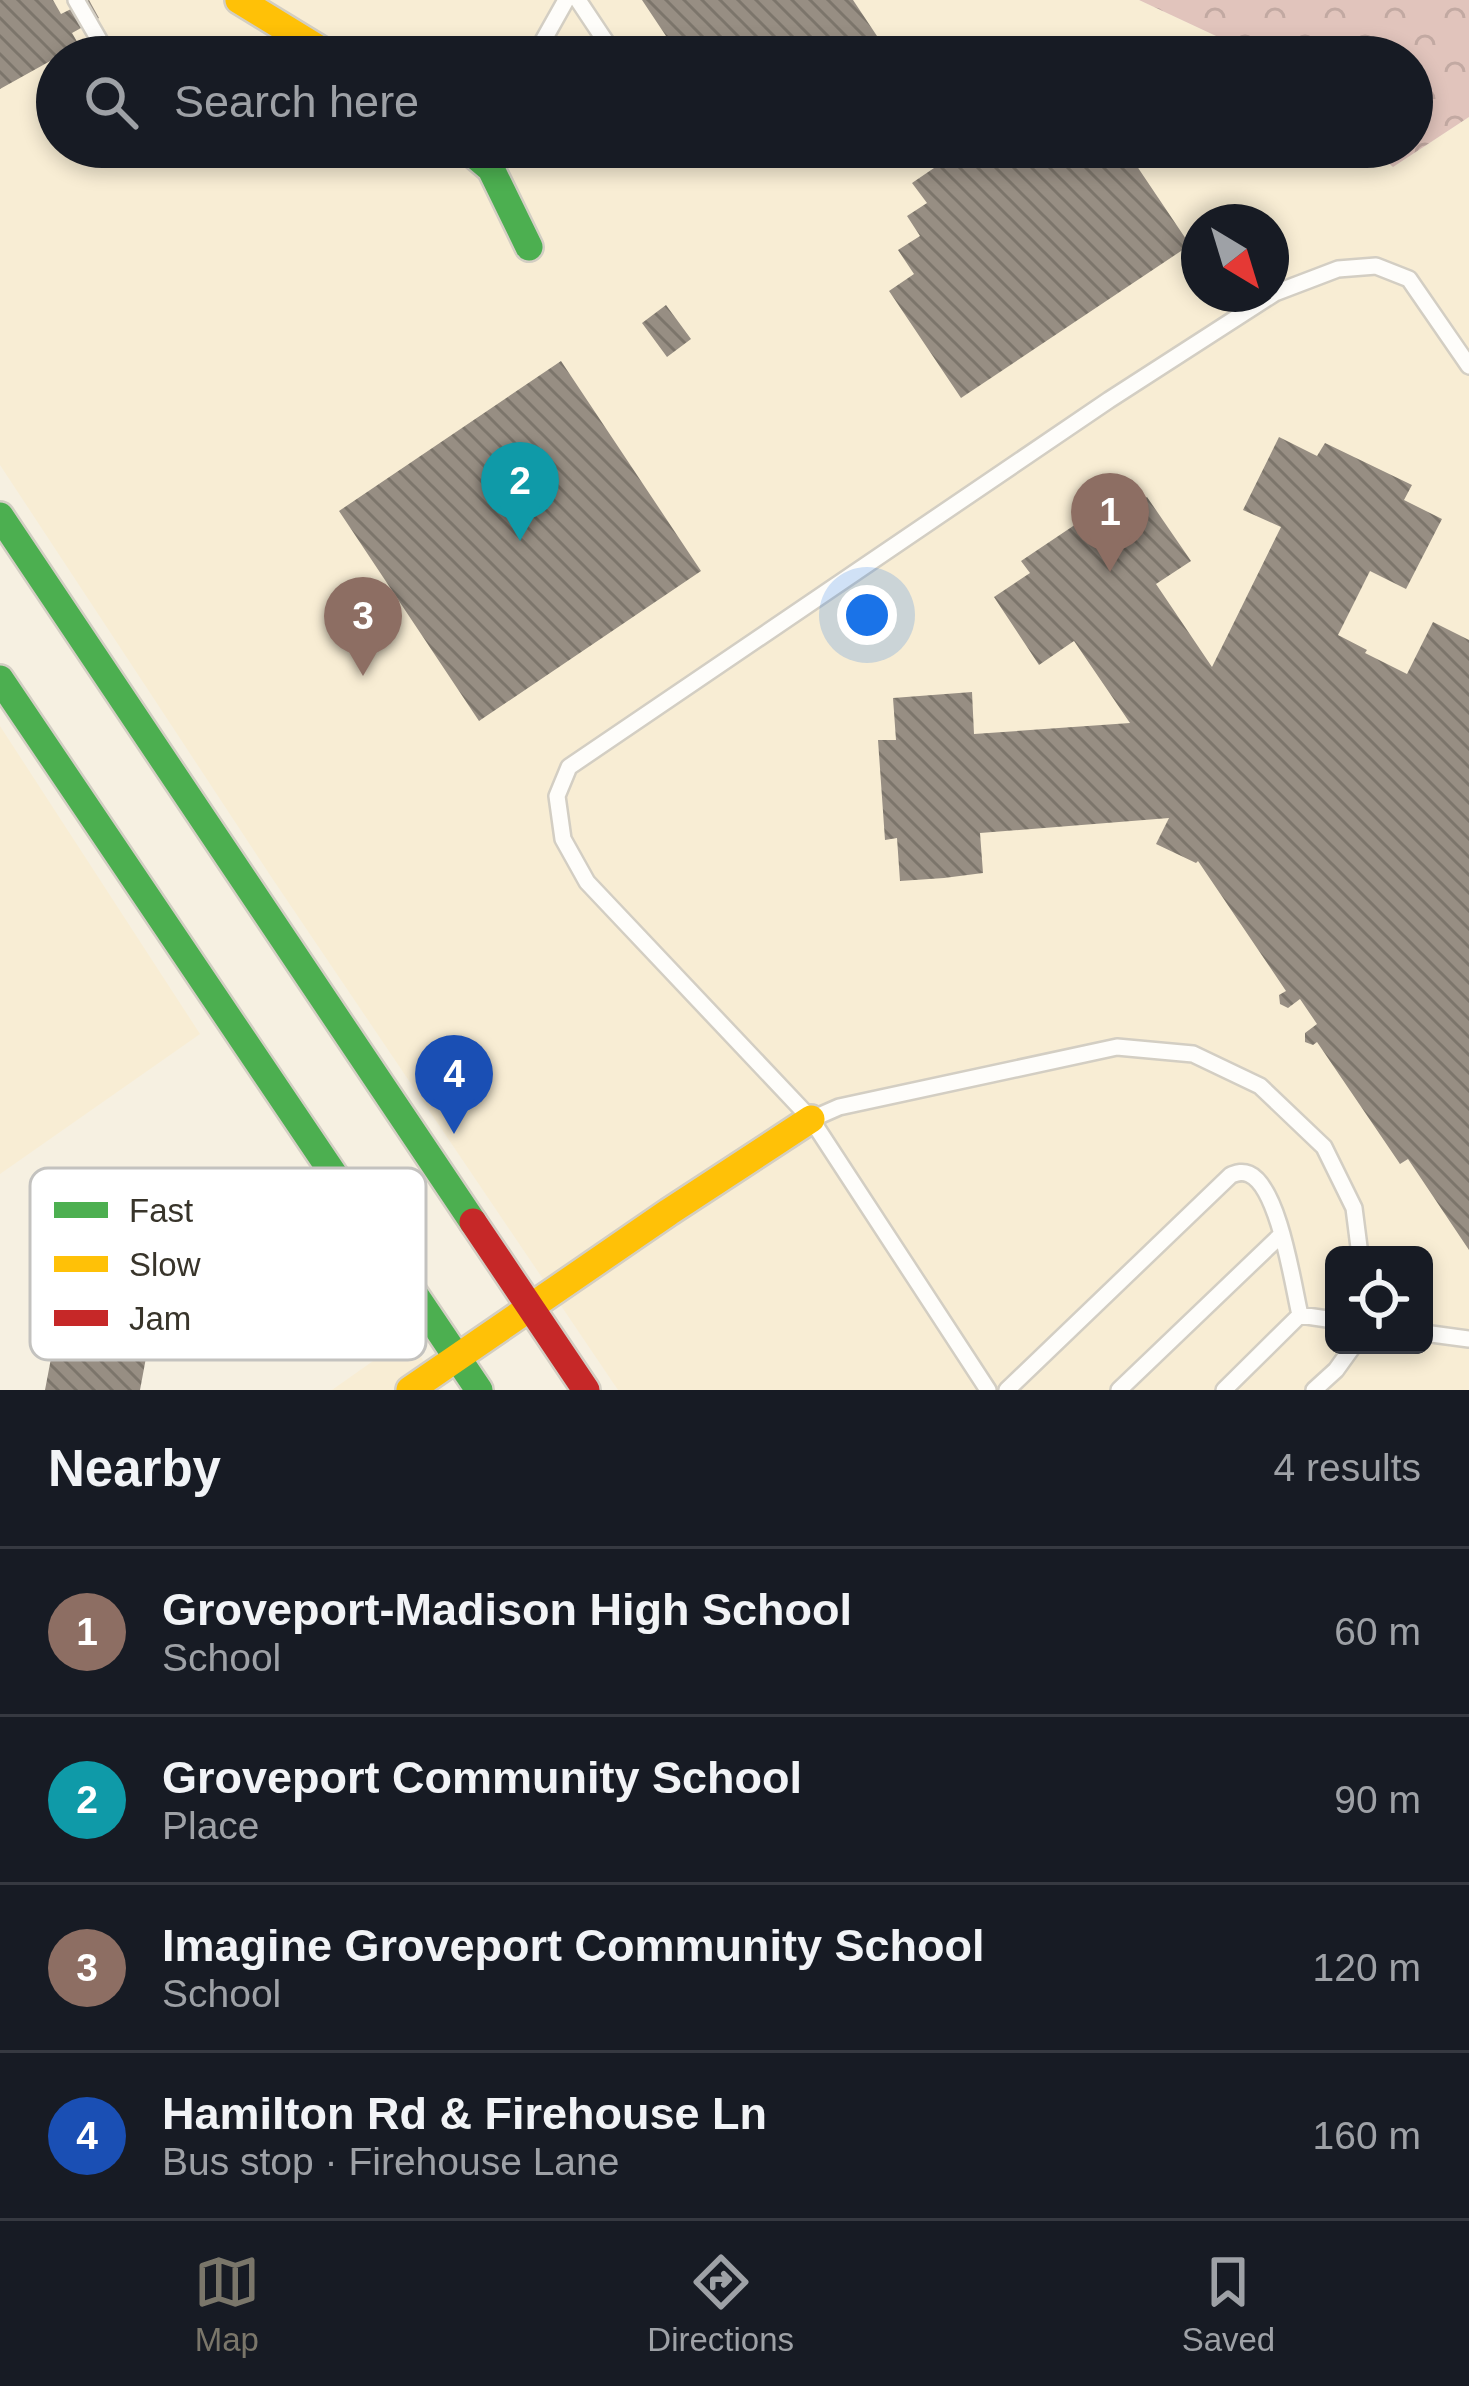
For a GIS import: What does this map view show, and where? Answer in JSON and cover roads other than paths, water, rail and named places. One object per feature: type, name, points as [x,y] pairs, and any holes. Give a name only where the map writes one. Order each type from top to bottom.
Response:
[{"type":"main road","points":[[238,0],[297,36]]},
{"type":"main road","points":[[490,168],[529,247]]},
{"type":"main road","points":[[0,516],[586,1390]]},
{"type":"main road","points":[[0,679],[330,1168]]},
{"type":"main road","points":[[410,1390],[811,1119]]},
{"type":"main road","points":[[426,1311],[479,1390]]},
{"type":"lane","points":[[76,0],[97,36]]},
{"type":"lane","points":[[546,36],[566,0]]},
{"type":"lane","points":[[578,0],[602,36]]},
{"type":"lane","points":[[988,1390],[811,1119],[587,882],[563,839],[557,796],[569,767],[1109,400],[1275,293],[1338,269],[1376,266],[1409,279],[1469,366]]},
{"type":"lane","points":[[811,1119],[839,1107],[1117,1047],[1193,1054],[1260,1086],[1324,1147],[1354,1208],[1359,1246]]},
{"type":"lane","points":[[1007,1390],[1231,1175],[1241,1172],[1258,1181],[1276,1214],[1300,1315]]},
{"type":"lane","points":[[1119,1390],[1282,1234]]},
{"type":"lane","points":[[1300,1315],[1325,1319]]},
{"type":"lane","points":[[1224,1390],[1300,1315]]},
{"type":"lane","points":[[1433,1334],[1469,1339]]},
{"type":"lane","points":[[1314,1390],[1348,1354]]},
{"type":"place","name":"Groveport Community School","points":[[520,541]]},
{"type":"place","name":"Groveport-Madison High School","points":[[1110,572]]},
{"type":"place","name":"Imagine Groveport Community School","points":[[363,676]]},
{"type":"place","name":"Hamilton Rd & Firehouse Ln","points":[[454,1134]]}]
